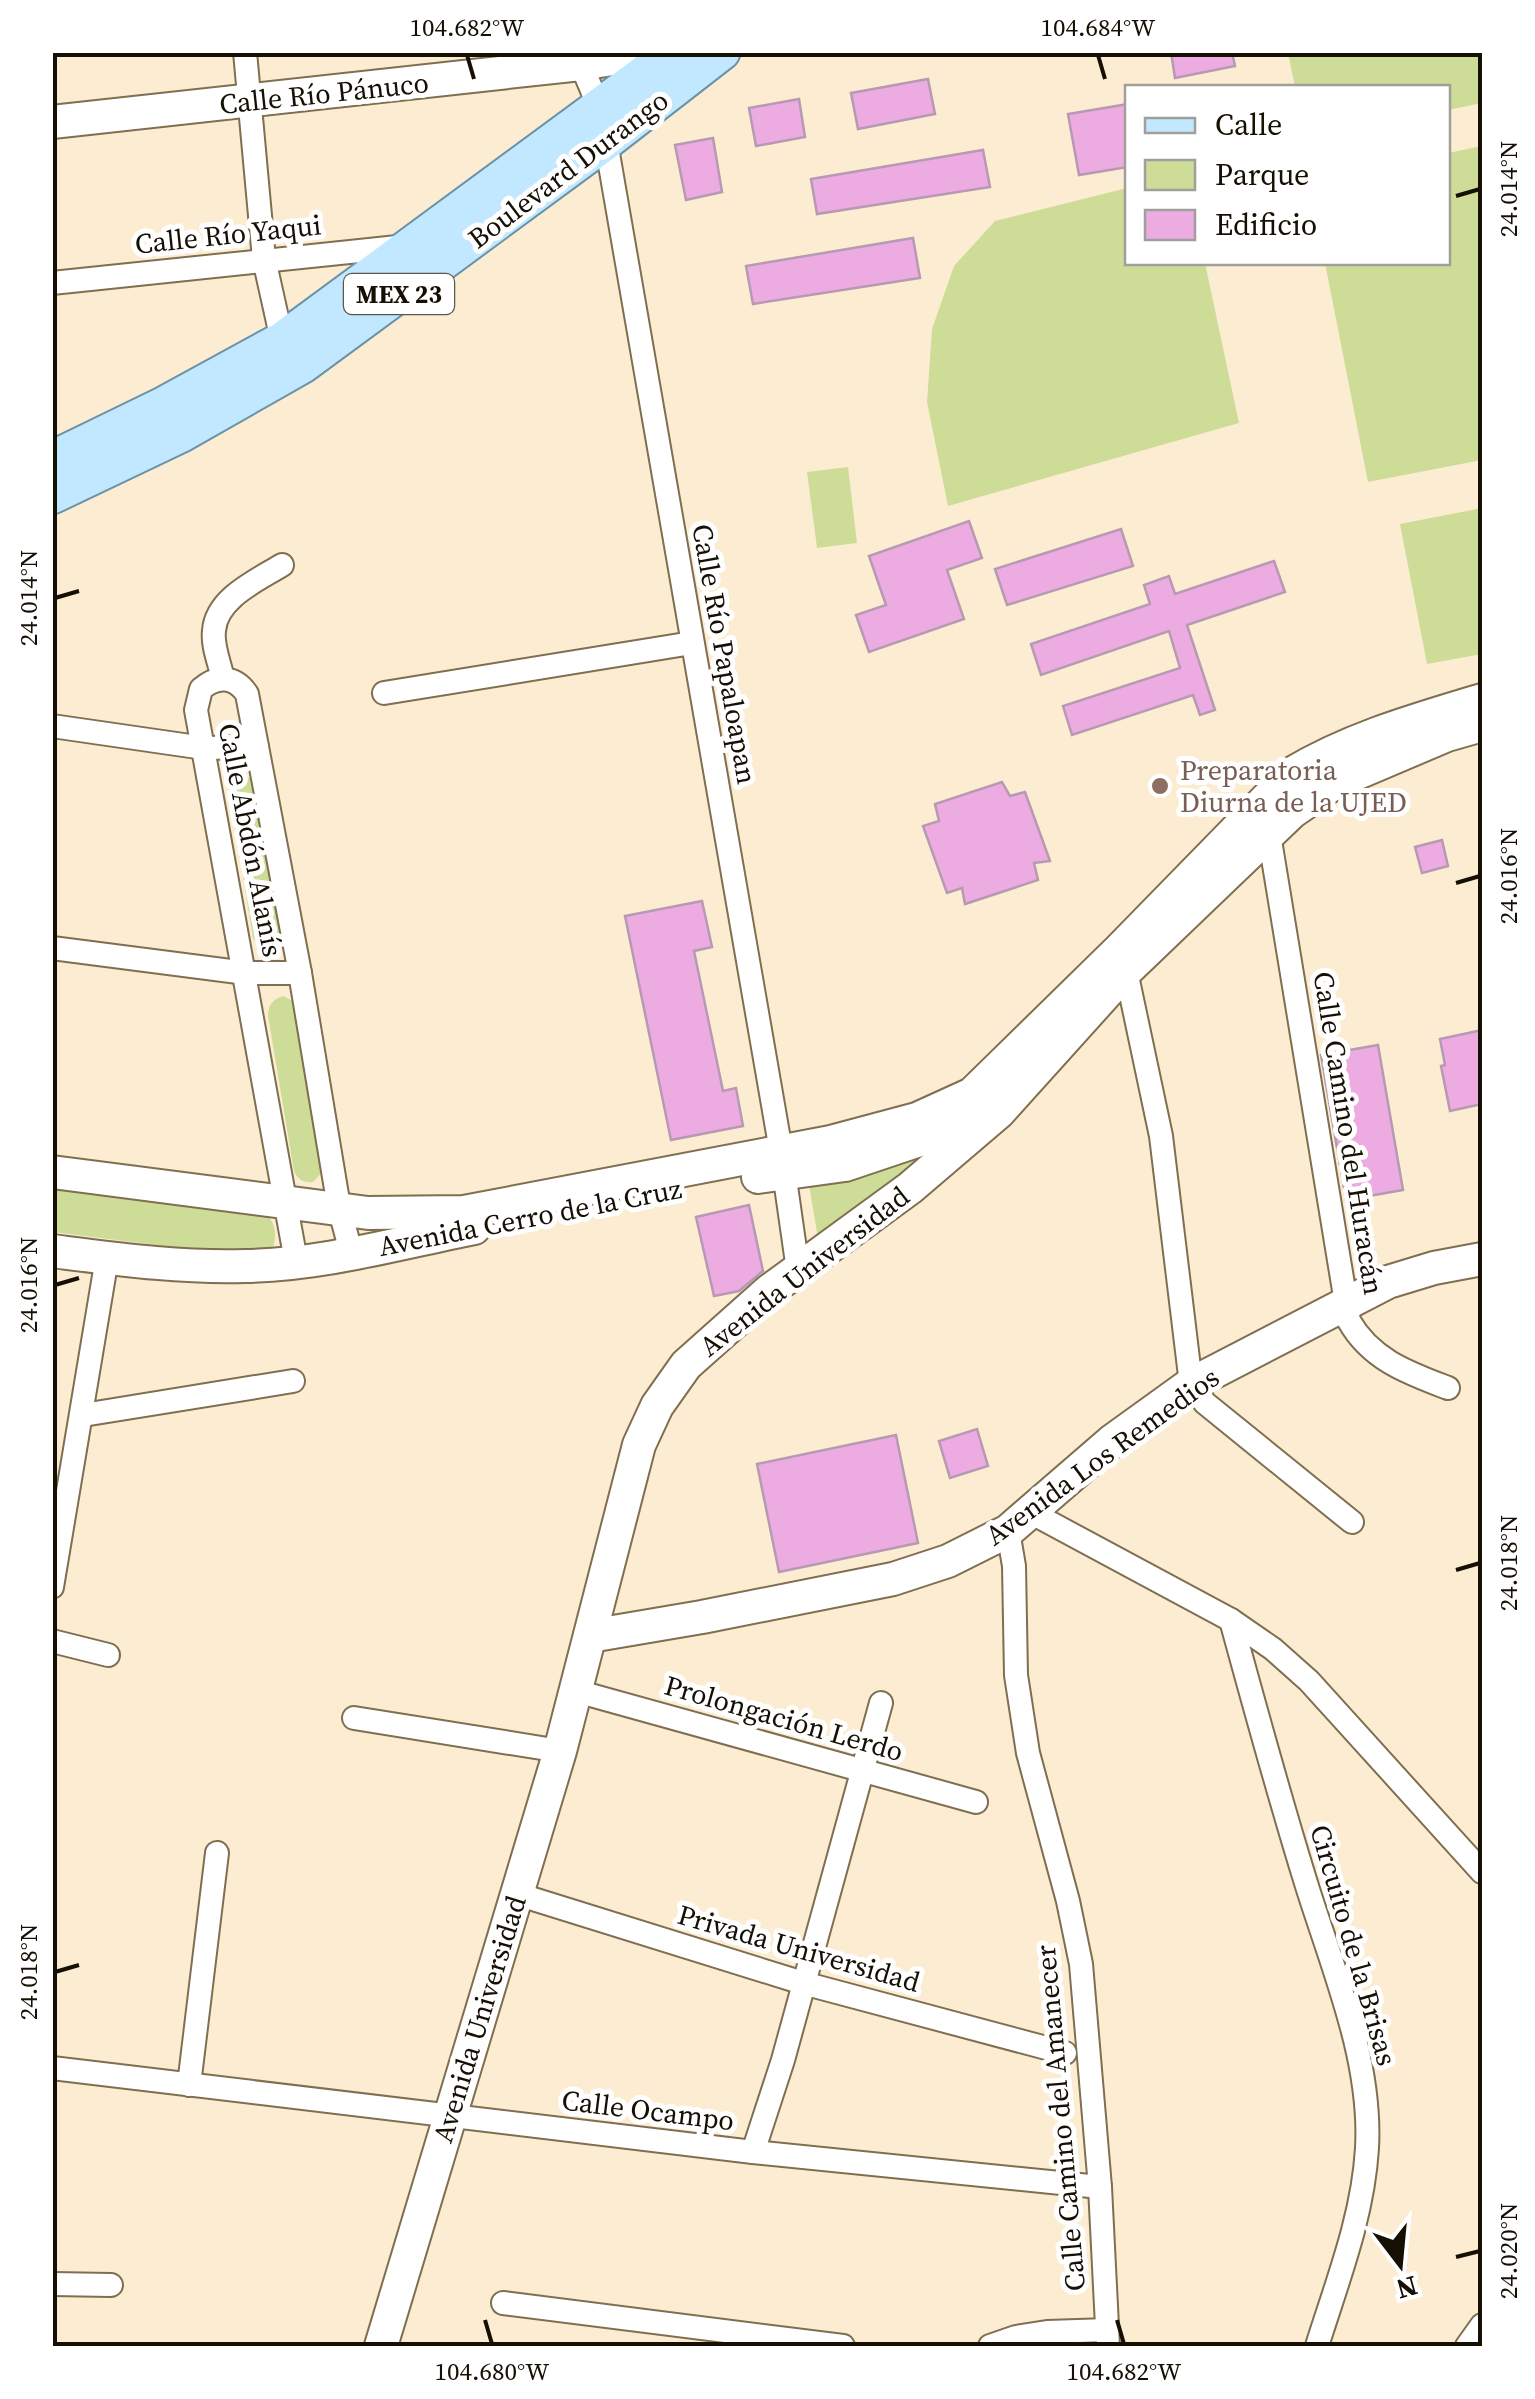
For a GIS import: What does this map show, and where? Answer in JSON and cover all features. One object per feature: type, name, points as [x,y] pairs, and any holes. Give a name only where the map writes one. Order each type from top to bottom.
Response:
[{"type":"main road","name":"Boulevard Durango","points":[[52,459],[68,444],[292,352],[410,246],[673,52]]},
{"type":"main road","name":"Boulevard Durango","points":[[52,496],[180,436],[292,352],[606,142],[713,53]]},
{"type":"street","points":[[244,52],[264,260],[292,352]]},
{"type":"street","name":"Calle Río Pánuco","points":[[52,122],[655,52]]},
{"type":"street","name":"Calle Río Papaloapan","points":[[580,58],[599,107],[606,142],[798,1270]]},
{"type":"street","name":"Calle Río Yaqui","points":[[52,283],[410,246]]},
{"type":"street","points":[[223,678],[214,631],[220,612],[242,590],[282,564]]},
{"type":"street","points":[[384,693],[692,643]]},
{"type":"street","name":"Calle Abdón Alanís","points":[[296,1261],[196,710],[198,695],[208,683],[223,678],[245,689],[300,973],[339,1207],[351,1252]]},
{"type":"street","name":"Avenida Cerro de la Cruz","points":[[52,1251],[197,1266],[296,1261],[718,1181],[917,1120],[972,1094],[1291,774],[1326,753],[1375,732],[1482,700]]},
{"type":"street","name":"Avenida Universidad","points":[[380,2346],[560,1751],[640,1445],[657,1406],[686,1365],[798,1270],[910,1188],[1000,1112],[1126,971],[1292,812],[1334,783],[1482,725]]},
{"type":"street","points":[[52,726],[204,748],[257,747]]},
{"type":"street","name":"Calle Camino del Huracán","points":[[1269,834],[1348,1321],[1381,1358],[1448,1388]]},
{"type":"street","points":[[52,948],[246,972],[300,973]]},
{"type":"street","points":[[1126,971],[1161,1136],[1191,1384],[1206,1402],[1352,1522]]},
{"type":"street","name":"Avenida Cerro de la Cruz","points":[[52,1172],[368,1213],[464,1212],[782,1162],[845,1164],[926,1140],[1000,1112]]},
{"type":"street","points":[[52,1587],[107,1258]]},
{"type":"street","name":"Avenida Los Remedios","points":[[590,1636],[893,1579],[948,1561],[1019,1521],[1112,1441],[1191,1384],[1388,1282],[1482,1259]]},
{"type":"street","points":[[83,1414],[294,1381]]},
{"type":"street","points":[[1019,1521],[1231,1620],[1273,1649],[1309,1681],[1482,1872]]},
{"type":"street","name":"Calle Camino del Amanecer","points":[[1019,1521],[1014,1566],[1016,1675],[1028,1753],[1081,1964],[1108,2338]]},
{"type":"street","name":"Circuito de la Brisas","points":[[1231,1620],[1272,1770],[1350,2024],[1363,2088],[1367,2145],[1359,2210],[1317,2346]]},
{"type":"street","points":[[52,1640],[108,1655]]},
{"type":"street","name":"Prolongación Lerdo","points":[[576,1692],[976,1802]]},
{"type":"street","points":[[752,2152],[784,2060],[881,1703]]},
{"type":"street","points":[[354,1718],[560,1751]]},
{"type":"street","points":[[189,2085],[217,1853]]},
{"type":"street","name":"Privada Universidad","points":[[517,1894],[803,1984],[1065,2054]]},
{"type":"street","name":"Calle Ocampo","points":[[52,2068],[752,2152],[1100,2187]]},
{"type":"street","points":[[52,2284],[111,2286]]},
{"type":"street","points":[[503,2303],[844,2346]]},
{"type":"street","points":[[1467,2346],[1482,2325]]},
{"type":"street","points":[[990,2346],[1047,2332],[1108,2338]]},
{"type":"green space","points":[[1288,53],[1482,53],[1482,103],[1450,110],[1450,85],[1295,85]]},
{"type":"green space","points":[[1482,146],[1482,460],[1368,482],[1325,265],[1450,265],[1450,153]]},
{"type":"green space","points":[[1125,188],[1125,265],[1205,265],[1239,423],[948,506],[927,402],[932,329],[954,266],[995,221]]},
{"type":"green space","points":[[848,467],[857,543],[817,548],[807,472]]},
{"type":"green space","points":[[1482,508],[1482,654],[1427,664],[1400,524]]},
{"type":"green space","points":[[237,775],[253,779],[283,932],[278,944],[270,949],[260,947],[253,938],[229,791],[230,780]]},
{"type":"green space","points":[[283,996],[296,1007],[324,1170],[313,1182],[301,1180],[294,1171],[268,1016],[271,1003]]},
{"type":"green space","points":[[928,1154],[819,1244],[809,1185]]},
{"type":"green space","points":[[53,1182],[260,1208],[274,1226],[273,1248],[243,1256],[53,1232]]},
{"type":"building","points":[[1171,52],[1232,52],[1235,66],[1175,78]]},
{"type":"building","points":[[928,79],[935,114],[858,129],[851,93]]},
{"type":"building","points":[[799,99],[805,137],[756,146],[749,108]]},
{"type":"building","points":[[1125,104],[1125,167],[1079,175],[1068,114]]},
{"type":"building","points":[[713,138],[722,192],[686,200],[675,145]]},
{"type":"building","points":[[983,150],[990,187],[817,214],[811,179]]},
{"type":"building","points":[[913,238],[920,278],[753,304],[746,266]]},
{"type":"building","points":[[969,521],[982,558],[947,570],[964,619],[869,652],[856,615],[886,605],[869,556]]},
{"type":"building","points":[[1121,529],[1133,566],[1007,605],[995,569]]},
{"type":"building","points":[[1274,561],[1285,592],[1187,625],[1215,710],[1200,715],[1193,695],[1072,735],[1063,706],[1180,668],[1169,631],[1041,675],[1031,644],[1150,604],[1144,585],[1169,576],[1175,594]]},
{"type":"building","points":[[1002,782],[1010,796],[1025,792],[1050,861],[1034,863],[1038,880],[965,904],[962,888],[947,893],[923,826],[939,821],[935,804]]},
{"type":"building","points":[[1442,840],[1448,866],[1422,873],[1415,847]]},
{"type":"building","points":[[702,901],[712,947],[694,951],[723,1091],[736,1088],[743,1126],[671,1140],[625,916]]},
{"type":"building","points":[[1482,1030],[1482,1104],[1450,1111],[1440,1039]]},
{"type":"building","points":[[1378,1045],[1403,1190],[1346,1200],[1321,1055]]},
{"type":"building","points":[[749,1205],[763,1271],[739,1291],[714,1296],[696,1217]]},
{"type":"building","points":[[977,1429],[988,1466],[950,1478],[939,1441]]},
{"type":"building","points":[[896,1435],[918,1543],[779,1572],[757,1464]]},
{"type":"place","name":"Preparatoria Diurna de la UJED","points":[[1160,786]]}]
